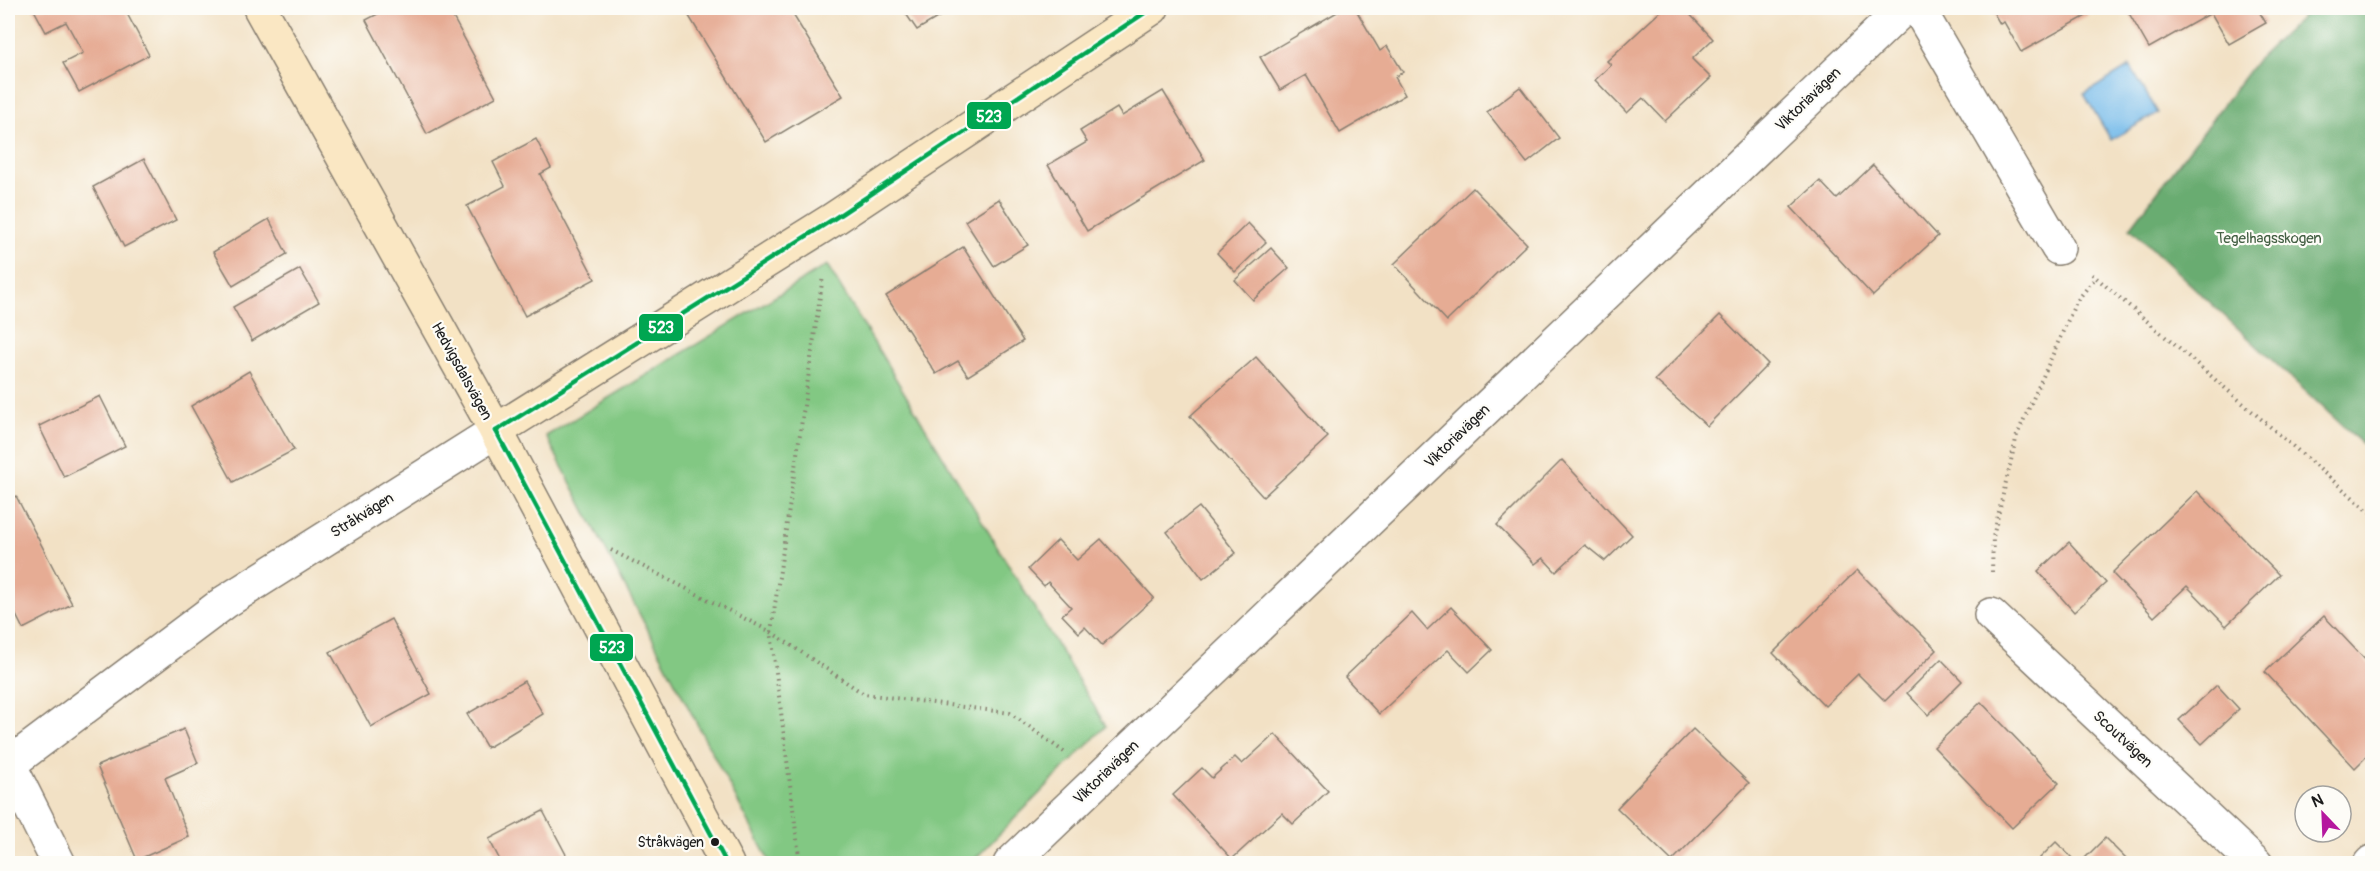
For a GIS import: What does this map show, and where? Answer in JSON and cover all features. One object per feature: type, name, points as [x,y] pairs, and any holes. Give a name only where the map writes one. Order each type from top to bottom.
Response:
[{"type":"street","name":"Hedvigsdalsvägen","points":[[260,8],[496,431],[727,864]]},
{"type":"street","name":"Stråkvägen","points":[[8,764],[225,602],[832,220],[1152,8]]},
{"type":"street","name":"Viktoriavägen","points":[[1010,864],[1904,8]]},
{"type":"street","points":[[1918,8],[2058,248]]},
{"type":"street","name":"Scoutvägen","points":[[1991,615],[2256,864]]},
{"type":"street","points":[[8,764],[59,864]]},
{"type":"path","points":[[800,864],[771,632],[832,220]]},
{"type":"path","points":[[2058,248],[2096,277],[2373,514]]},
{"type":"path","points":[[1991,615],[1993,537],[2017,435],[2076,302],[2096,277]]},
{"type":"path","points":[[603,546],[771,632],[864,694],[1010,713],[1100,777]]},
{"type":"green space","name":"Tegelhagsskogen","points":[[2311,8],[2372,8],[2372,453],[2130,228],[2256,61]]},
{"type":"green space","points":[[827,265],[1106,726],[971,863],[770,863],[546,436]]},
{"type":"water","points":[[2130,66],[2158,113],[2111,140],[2084,94]]},
{"type":"building","points":[[33,8],[124,8],[149,55],[79,92],[63,63],[83,53],[66,22],[46,32]]},
{"type":"building","points":[[389,8],[448,8],[496,97],[427,134],[366,20]]},
{"type":"building","points":[[684,8],[789,8],[843,96],[766,142]]},
{"type":"building","points":[[902,8],[954,8],[917,30]]},
{"type":"building","points":[[1344,8],[1355,8],[1380,51],[1387,46],[1403,72],[1395,77],[1405,95],[1340,133],[1306,75],[1280,90],[1260,57]]},
{"type":"building","points":[[1664,8],[1684,8],[1713,39],[1692,59],[1711,78],[1665,121],[1643,98],[1627,113],[1595,80],[1611,65],[1607,61]]},
{"type":"building","points":[[1991,8],[2084,8],[2088,15],[2021,52],[2004,22],[2000,24]]},
{"type":"building","points":[[2126,8],[2257,8],[2266,23],[2229,44],[2211,13],[2149,48]]},
{"type":"building","points":[[1520,87],[1559,138],[1527,163],[1487,112]]},
{"type":"building","points":[[1163,91],[1205,160],[1087,231],[1048,165],[1087,142],[1080,131],[1117,108],[1122,116]]},
{"type":"building","points":[[536,139],[551,168],[540,174],[595,279],[525,316],[467,206],[505,186],[493,162]]},
{"type":"building","points":[[144,159],[176,220],[124,247],[93,187]]},
{"type":"building","points":[[1873,165],[1938,236],[1873,296],[1791,207],[1820,181],[1837,199]]},
{"type":"building","points":[[1473,188],[1527,244],[1447,321],[1394,264]]},
{"type":"building","points":[[999,199],[1028,245],[994,266],[965,221]]},
{"type":"building","points":[[269,219],[287,254],[233,286],[213,252]]},
{"type":"building","points":[[1248,223],[1266,242],[1235,272],[1217,253]]},
{"type":"building","points":[[963,247],[1023,341],[968,376],[958,361],[936,374],[886,296]]},
{"type":"building","points":[[1271,248],[1289,268],[1253,300],[1235,280]]},
{"type":"building","points":[[300,269],[319,302],[252,341],[233,307]]},
{"type":"building","points":[[1720,315],[1768,364],[1707,426],[1655,380]]},
{"type":"building","points":[[1256,357],[1328,437],[1263,497],[1190,416]]},
{"type":"building","points":[[249,371],[294,450],[233,482],[191,406]]},
{"type":"building","points":[[100,396],[125,446],[64,477],[39,426]]},
{"type":"building","points":[[1562,460],[1632,535],[1605,561],[1585,545],[1556,572],[1543,558],[1535,564],[1497,525]]},
{"type":"building","points":[[2197,491],[2279,575],[2226,626],[2187,586],[2154,617],[2112,573]]},
{"type":"building","points":[[16,496],[72,604],[23,629],[16,615],[8,619],[8,501]]},
{"type":"building","points":[[1199,507],[1236,553],[1203,579],[1167,532]]},
{"type":"building","points":[[1101,539],[1154,598],[1102,645],[1085,627],[1079,633],[1062,615],[1071,607],[1048,582],[1044,586],[1028,569],[1058,540],[1077,560]]},
{"type":"building","points":[[2069,542],[2106,583],[2074,612],[2038,571]]},
{"type":"building","points":[[1857,570],[1937,650],[1885,701],[1858,674],[1825,706],[1773,653]]},
{"type":"building","points":[[1451,607],[1492,650],[1469,672],[1448,650],[1379,714],[1345,677],[1412,613],[1427,630]]},
{"type":"building","points":[[2324,616],[2372,667],[2372,751],[2355,768],[2265,672]]},
{"type":"building","points":[[391,619],[431,694],[371,727],[330,652]]},
{"type":"building","points":[[1941,659],[1962,681],[1928,715],[1907,693]]},
{"type":"building","points":[[524,681],[543,714],[487,748],[467,714]]},
{"type":"building","points":[[2217,685],[2239,709],[2202,744],[2179,720]]},
{"type":"building","points":[[1981,702],[2059,783],[2012,828],[1934,747]]},
{"type":"building","points":[[184,729],[198,763],[165,778],[189,837],[137,860],[97,766]]},
{"type":"building","points":[[1693,729],[1749,783],[1672,861],[1617,808]]},
{"type":"building","points":[[1275,734],[1328,791],[1293,824],[1282,813],[1232,859],[1173,795],[1202,768],[1212,778],[1235,757],[1242,764]]},
{"type":"building","points":[[543,811],[571,864],[502,864],[489,839]]},
{"type":"building","points":[[2105,838],[2131,864],[2079,864]]},
{"type":"building","points":[[2056,842],[2078,864],[2034,864]]},
{"type":"transit line","name":"523","points":[[496,431],[832,220],[1152,8]]},
{"type":"transit line","name":"523","points":[[496,431],[727,864]]},
{"type":"place","name":"Stråkvägen","points":[[715,842]]}]
